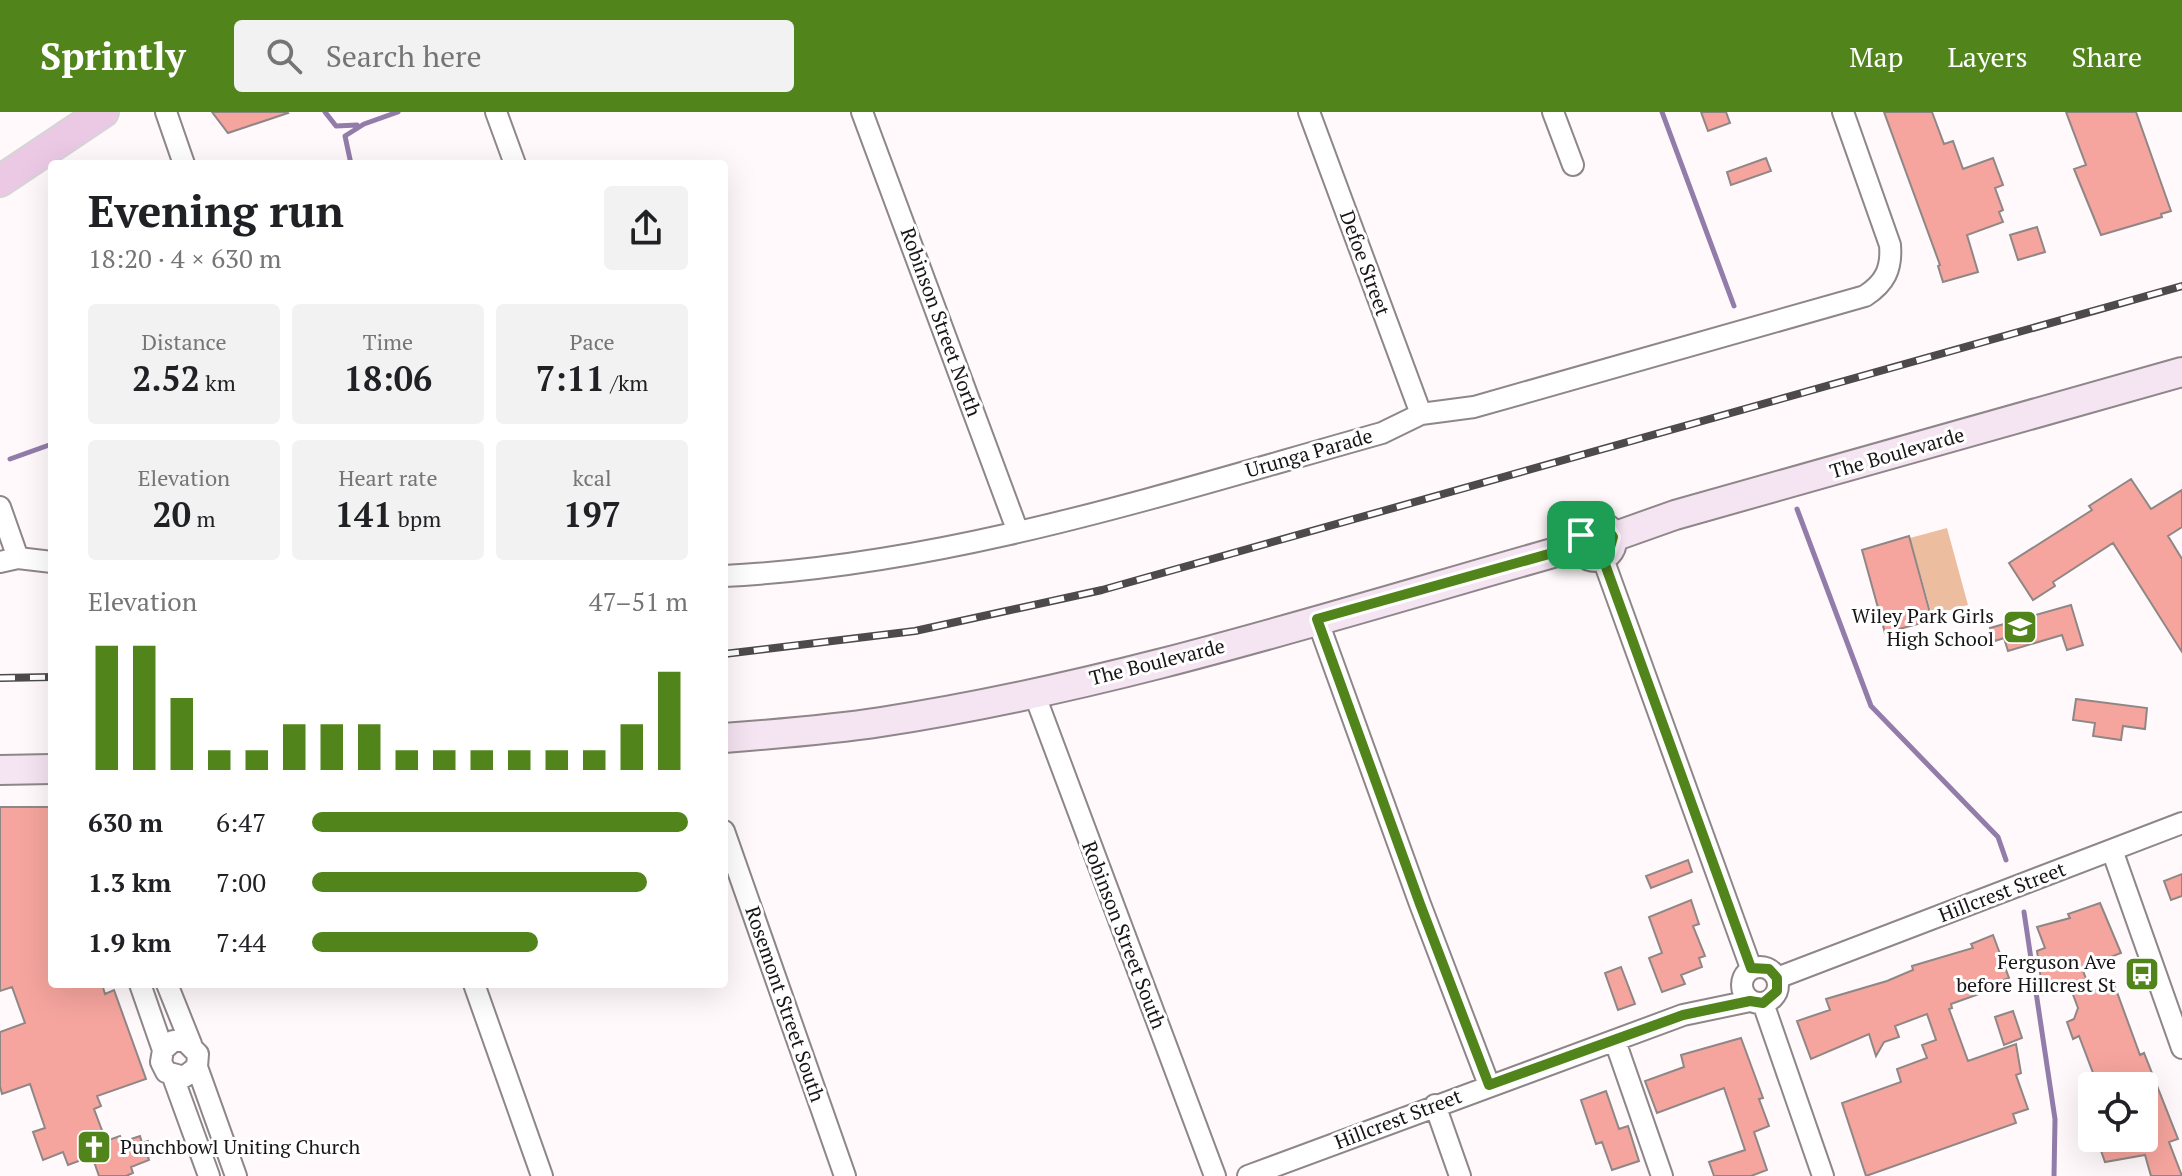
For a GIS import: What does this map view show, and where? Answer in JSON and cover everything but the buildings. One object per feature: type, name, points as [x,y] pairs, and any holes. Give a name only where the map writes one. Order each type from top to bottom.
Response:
[{"type":"main road","points":[[0,181],[103,112]]},
{"type":"street","points":[[166,112],[183,160]]},
{"type":"street","points":[[496,112],[514,160]]},
{"type":"street","name":"Robinson Street North","points":[[862,112],[1018,532]]},
{"type":"street","name":"Defoe Street","points":[[1309,112],[1421,414]]},
{"type":"street","points":[[1553,112],[1573,165]]},
{"type":"street","name":"Urunga Parade","points":[[728,576],[894,556],[1018,532],[1382,433],[1421,414],[1474,407],[1865,296],[1880,284],[1890,268],[1890,245],[1843,112]]},
{"type":"street","name":"The Boulevarde","points":[[728,738],[881,722],[1034,693],[1598,546],[1675,515],[2182,372]]},
{"type":"street","points":[[0,507],[9,560],[48,562]]},
{"type":"street","points":[[1598,546],[1746,974],[1742,992],[1757,1002],[1823,1176]]},
{"type":"street","points":[[1317,619],[1489,1085]]},
{"type":"street","name":"Robinson Street South","points":[[1034,693],[1215,1176]]},
{"type":"street","points":[[0,770],[48,769]]},
{"type":"street","points":[[0,782],[48,784]]},
{"type":"street","name":"Hillcrest Street","points":[[1777,978],[2182,823]]},
{"type":"street","name":"Rosemont Street South","points":[[728,842],[845,1176]]},
{"type":"street","points":[[2112,850],[2182,1048]]},
{"type":"street","points":[[1746,974],[1769,969],[1777,978],[1777,991],[1757,1002]]},
{"type":"street","name":"Hillcrest Street","points":[[1683,1015],[1746,974]]},
{"type":"street","points":[[141,988],[163,1050],[162,1067],[173,1077],[209,1176]]},
{"type":"street","points":[[169,988],[198,1054],[197,1067],[236,1176]]},
{"type":"street","points":[[475,988],[542,1176]]},
{"type":"street","name":"Hillcrest Street","points":[[1248,1176],[1683,1015],[1757,1002]]},
{"type":"street","points":[[163,1050],[179,1040],[191,1044]]},
{"type":"street","points":[[1615,1041],[1662,1176]]},
{"type":"street","points":[[173,1077],[184,1077],[197,1067]]},
{"type":"street","points":[[1435,1105],[1460,1176]]},
{"type":"shaded area","points":[[1947,528],[1968,605],[1932,615],[1910,538]]},
{"type":"waterway","points":[[325,112],[336,126],[357,125]]},
{"type":"waterway","points":[[350,160],[345,136],[364,124],[398,112]]},
{"type":"waterway","points":[[1662,112],[1734,306]]},
{"type":"waterway","points":[[10,459],[48,445]]},
{"type":"waterway","points":[[1797,509],[1871,706],[1998,837],[2006,860]]},
{"type":"waterway","points":[[2024,912],[2055,1119],[2054,1176]]},
{"type":"railway","points":[[728,654],[915,631],[1102,590],[2182,286]]},
{"type":"railway","points":[[0,678],[48,677]]},
{"type":"place","name":"Wiley Park Girls High School","points":[[2020,627]]},
{"type":"place","name":"Ferguson Ave before Hillcrest St","points":[[2142,974]]},
{"type":"place","name":"Punchbowl Uniting Church","points":[[94,1147]]},
{"type":"route","points":[[1598,524],[1607,528],[1613,537],[1612,546],[1602,556],[1650,693],[1751,968],[1763,967],[1774,973],[1777,991],[1763,1003],[1750,1001],[1683,1015],[1489,1085],[1317,619],[1581,545],[1581,535],[1588,527],[1598,524]]}]
